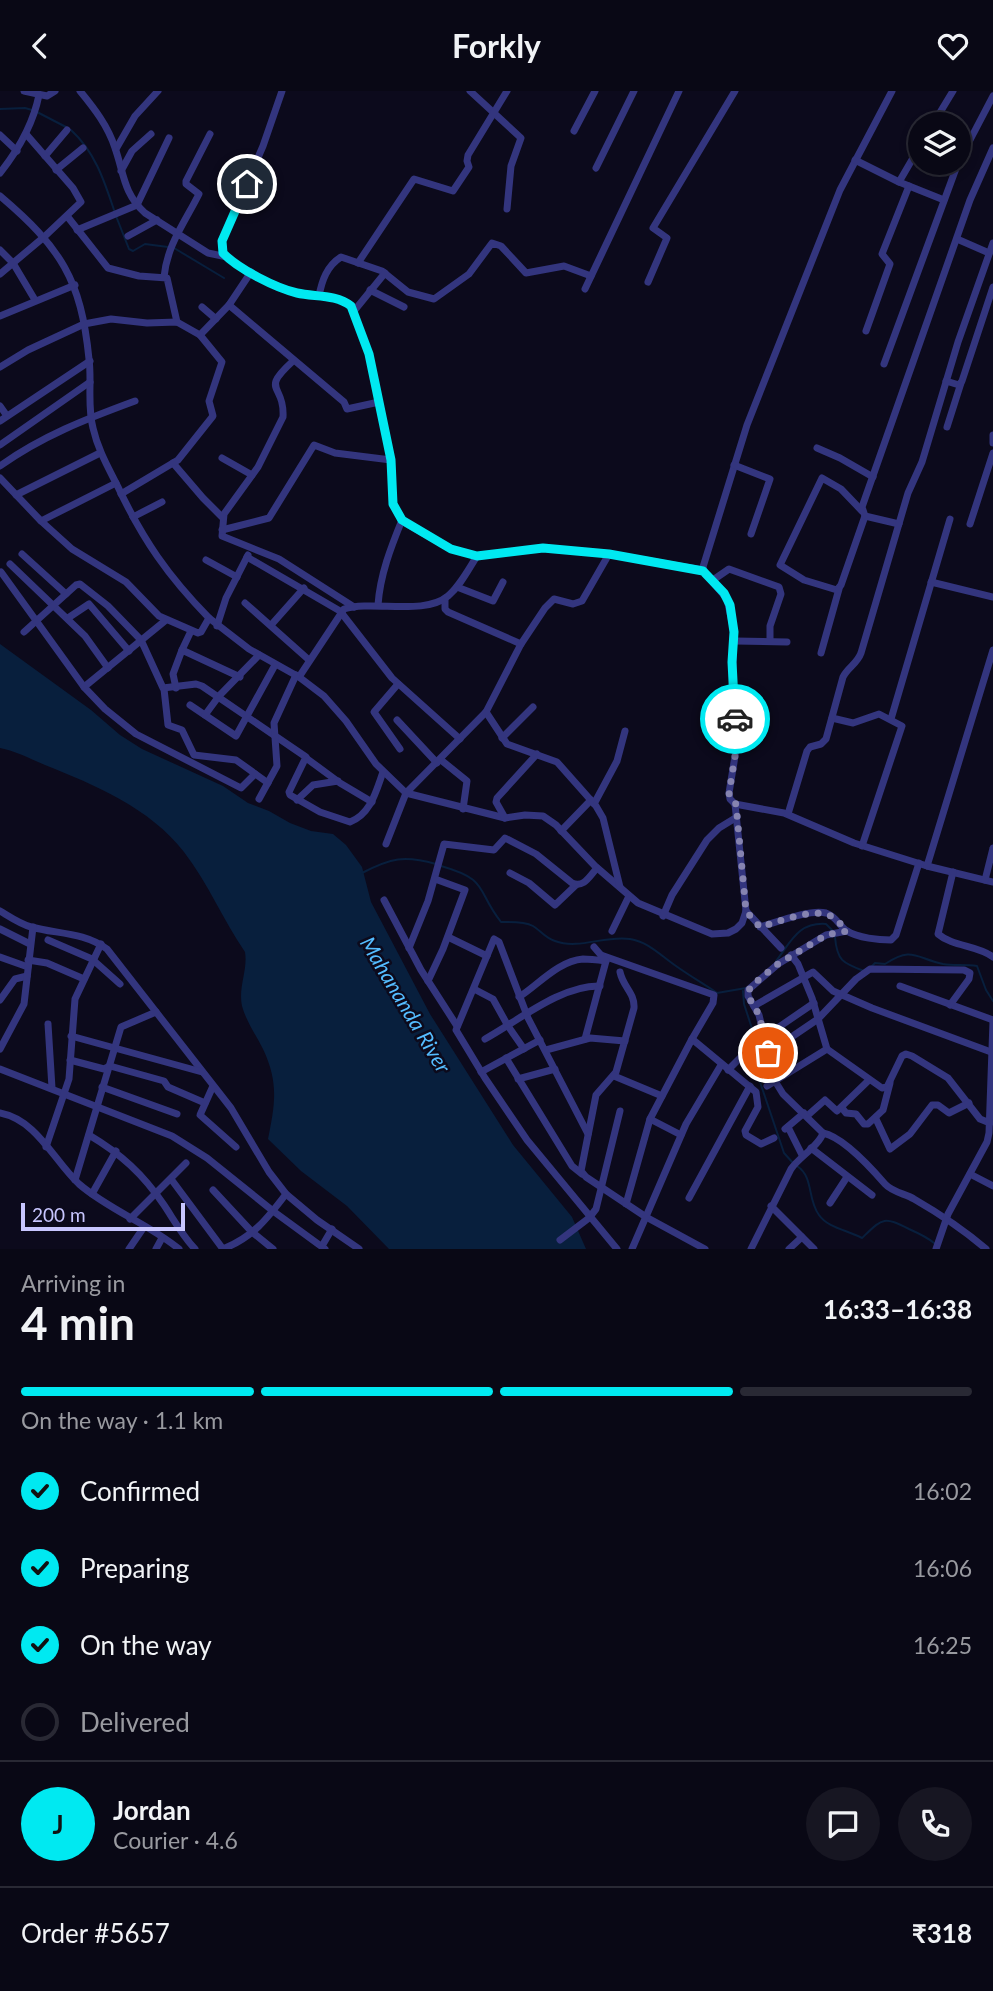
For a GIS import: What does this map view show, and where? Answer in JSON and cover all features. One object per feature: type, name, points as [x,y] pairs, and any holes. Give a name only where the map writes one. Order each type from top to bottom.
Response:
[{"type":"street","points":[[24,91],[47,96],[55,91]]},
{"type":"street","points":[[80,91],[105,125],[116,149],[121,172],[137,205],[208,253],[227,257]]},
{"type":"street","points":[[116,149],[135,116],[158,91]]},
{"type":"street","points":[[282,91],[263,146],[222,241],[223,253],[251,272],[289,290],[345,301],[354,311],[369,354],[391,460],[393,504],[402,520],[451,549],[477,556],[543,548],[609,554],[703,571],[713,580],[730,605],[735,641],[732,693],[737,744],[730,799],[736,804],[788,814],[862,846],[989,881],[993,848]]},
{"type":"street","points":[[470,91],[522,140],[511,166],[507,209]]},
{"type":"street","points":[[358,263],[414,179],[453,191],[469,167],[468,155],[508,91]]},
{"type":"street","points":[[574,131],[595,91]]},
{"type":"street","points":[[596,168],[634,91]]},
{"type":"street","points":[[584,289],[679,91]]},
{"type":"street","points":[[648,282],[667,238],[653,228],[735,91]]},
{"type":"street","points":[[703,571],[751,414],[840,190],[892,91]]},
{"type":"street","points":[[940,112],[953,91]]},
{"type":"street","points":[[0,173],[26,134],[39,95]]},
{"type":"street","points":[[971,139],[993,96]]},
{"type":"street","points":[[45,156],[67,130]]},
{"type":"street","points":[[0,274],[67,216],[81,200],[26,134]]},
{"type":"street","points":[[121,172],[131,152],[151,134]]},
{"type":"street","points":[[164,277],[166,258],[199,196],[198,191],[186,184],[186,181],[210,134]]},
{"type":"street","points":[[0,135],[17,151]]},
{"type":"street","points":[[77,230],[137,205],[169,138]]},
{"type":"street","points":[[56,170],[83,148]]},
{"type":"street","points":[[821,653],[873,477],[975,189],[993,148]]},
{"type":"street","points":[[855,160],[899,182],[944,199]]},
{"type":"street","points":[[899,182],[908,167]]},
{"type":"street","points":[[884,364],[954,175]]},
{"type":"street","points":[[866,331],[890,264],[882,254],[909,186]]},
{"type":"street","points":[[0,196],[44,237],[75,285],[90,361],[90,418],[100,453],[133,517],[173,580],[217,625],[258,655],[297,676],[334,706],[383,772],[405,793],[505,818],[543,816],[597,868],[643,907],[712,934],[736,929],[742,923],[746,911],[736,804]]},
{"type":"street","points":[[67,216],[110,268],[139,276],[168,279],[177,322]]},
{"type":"street","points":[[128,236],[157,221]]},
{"type":"street","points":[[957,239],[989,253]]},
{"type":"street","points":[[319,296],[324,275],[341,257],[385,273],[408,292],[434,299],[469,274],[492,243],[501,246],[526,273],[564,266],[591,276]]},
{"type":"street","points":[[788,814],[807,751],[810,747],[823,743],[843,677],[856,664],[861,653],[908,493],[922,462],[946,381],[993,243]]},
{"type":"street","points":[[0,250],[13,263],[35,300]]},
{"type":"street","points":[[200,335],[229,305],[251,272]]},
{"type":"street","points":[[354,311],[385,273]]},
{"type":"street","points":[[0,316],[75,285]]},
{"type":"street","points":[[947,427],[993,287]]},
{"type":"street","points":[[370,291],[404,307]]},
{"type":"street","points":[[229,305],[344,401],[347,409],[379,402]]},
{"type":"street","points":[[202,307],[216,319]]},
{"type":"street","points":[[0,367],[28,350],[84,324],[111,319],[147,323],[177,322],[200,335],[222,363],[209,400],[213,416],[184,454],[121,494]]},
{"type":"street","points":[[0,406],[4,419],[90,361]]},
{"type":"street","points":[[293,361],[275,380],[284,415],[252,475],[223,518],[222,536],[279,559],[354,607]]},
{"type":"street","points":[[946,381],[961,383]]},
{"type":"street","points":[[0,445],[90,382]]},
{"type":"street","points":[[0,466],[31,444],[135,401]]},
{"type":"street","points":[[993,435],[993,443]]},
{"type":"street","points":[[222,530],[269,518],[314,445],[335,453],[391,460]]},
{"type":"street","points":[[817,448],[873,477]]},
{"type":"street","points":[[16,495],[100,453]]},
{"type":"street","points":[[970,524],[993,453]]},
{"type":"street","points":[[222,458],[252,475]]},
{"type":"street","points":[[173,463],[223,518]]},
{"type":"street","points":[[734,465],[770,480],[751,534]]},
{"type":"street","points":[[0,478],[72,549],[126,582],[154,612],[166,620],[200,633],[209,618]]},
{"type":"street","points":[[839,589],[832,590],[810,582],[780,564],[822,478],[841,489],[864,514],[899,524]]},
{"type":"street","points":[[41,521],[116,483]]},
{"type":"street","points":[[133,517],[162,502]]},
{"type":"street","points":[[891,719],[950,519]]},
{"type":"street","points":[[378,605],[379,589],[390,548],[402,520]]},
{"type":"street","points":[[217,625],[226,599],[251,548]]},
{"type":"street","points":[[22,554],[66,594]]},
{"type":"street","points":[[386,844],[405,793],[439,762],[486,712],[521,644],[552,600],[573,604],[582,601],[609,554]]},
{"type":"street","points":[[259,799],[277,767],[275,721],[297,676],[340,611],[378,605],[414,606],[445,599],[457,587],[477,556]]},
{"type":"street","points":[[247,557],[340,611],[398,684],[460,739]]},
{"type":"street","points":[[206,560],[237,577]]},
{"type":"street","points":[[10,564],[85,636],[108,668]]},
{"type":"street","points":[[713,580],[729,569],[779,587],[781,594],[770,626],[770,641]]},
{"type":"street","points":[[1,572],[84,687],[105,709],[136,734],[241,788],[256,774]]},
{"type":"street","points":[[457,587],[493,601],[503,582]]},
{"type":"street","points":[[931,582],[993,597]]},
{"type":"street","points":[[24,632],[80,584],[108,606],[141,640],[164,689],[167,723],[182,730],[194,755],[236,760],[268,783]]},
{"type":"street","points":[[272,624],[304,588]]},
{"type":"street","points":[[445,599],[445,609],[448,612],[521,644]]},
{"type":"street","points":[[245,603],[272,624],[309,660]]},
{"type":"street","points":[[68,618],[89,604],[129,651]]},
{"type":"street","points":[[84,687],[166,620]]},
{"type":"street","points":[[176,688],[173,674],[191,631]]},
{"type":"street","points":[[735,641],[787,642]]},
{"type":"street","points":[[182,650],[240,677]]},
{"type":"street","points":[[986,1249],[946,1218],[908,1195],[888,1187],[876,1172],[823,1133],[783,1094],[775,1080],[754,1006],[748,996],[750,987],[774,967],[833,933],[847,931],[888,940],[894,938],[923,864],[993,650]]},
{"type":"street","points":[[205,715],[258,655]]},
{"type":"street","points":[[190,705],[235,736],[275,665]]},
{"type":"street","points":[[164,689],[199,684],[372,802]]},
{"type":"street","points":[[398,684],[374,712],[400,748]]},
{"type":"street","points":[[502,738],[533,707]]},
{"type":"street","points":[[486,712],[510,746],[551,758],[562,765],[593,802],[603,818],[621,887]]},
{"type":"street","points":[[832,718],[853,723],[876,714],[900,723],[902,730],[862,846]]},
{"type":"street","points":[[397,720],[439,762],[467,781],[463,809]]},
{"type":"street","points":[[561,831],[593,802],[617,761],[625,731]]},
{"type":"street","points":[[505,818],[496,802],[497,798],[537,754]]},
{"type":"street","points":[[306,758],[289,793],[320,812],[350,822],[356,820],[372,802],[383,772]]},
{"type":"street","points":[[298,800],[313,785],[338,781]]},
{"type":"street","points":[[663,916],[672,895],[707,840],[719,828],[737,817]]},
{"type":"street","points":[[410,948],[435,879],[444,844],[494,850],[505,838],[536,854],[576,885],[582,885],[597,868]]},
{"type":"street","points":[[953,872],[939,934],[993,957]]},
{"type":"street","points":[[510,873],[527,882],[555,905],[576,885]]},
{"type":"street","points":[[428,981],[465,891],[435,879]]},
{"type":"street","points":[[612,931],[629,896]]},
{"type":"street","points":[[384,899],[428,981],[457,1026]]},
{"type":"street","points":[[0,911],[33,927],[73,934],[101,944],[112,954],[231,1108],[286,1194],[359,1249]]},
{"type":"street","points":[[746,911],[781,948]]},
{"type":"street","points":[[760,927],[810,913],[824,913],[836,919],[847,931]]},
{"type":"street","points":[[0,1049],[24,1004],[33,927]]},
{"type":"street","points":[[0,929],[30,944]]},
{"type":"street","points":[[448,936],[487,956]]},
{"type":"street","points":[[48,940],[92,959],[120,984]]},
{"type":"street","points":[[588,1134],[527,1015],[499,941],[493,940],[456,1030],[527,1140],[617,1249]]},
{"type":"street","points":[[46,1147],[69,1082],[75,999],[101,944]]},
{"type":"street","points":[[594,947],[604,958]]},
{"type":"street","points":[[791,955],[804,977],[814,1003],[827,1049],[883,1088],[891,1082]]},
{"type":"street","points":[[0,957],[28,964],[47,963],[84,979]]},
{"type":"street","points":[[519,997],[538,985],[544,977],[573,961],[604,958],[714,995],[713,1003],[650,1119],[626,1204]]},
{"type":"street","points":[[585,1039],[600,986],[604,958]]},
{"type":"street","points":[[768,1053],[818,1019],[870,969],[964,970],[970,976],[950,1005]]},
{"type":"street","points":[[583,1174],[581,1167],[598,1090],[614,1076],[635,1002],[633,994],[622,982],[620,972]]},
{"type":"street","points":[[754,1006],[813,972],[817,973],[829,988],[841,995],[990,1052]]},
{"type":"street","points":[[0,1000],[14,979],[27,976]]},
{"type":"street","points":[[485,1039],[571,991],[585,986],[600,986]]},
{"type":"street","points":[[900,986],[993,1021],[990,1052],[991,1119],[987,1142],[946,1218],[936,1249]]},
{"type":"street","points":[[474,989],[493,999],[524,1049]]},
{"type":"street","points":[[762,1038],[814,1003]]},
{"type":"street","points":[[75,1180],[123,1025],[156,1011]]},
{"type":"street","points":[[48,1024],[52,1088]]},
{"type":"street","points":[[71,1036],[203,1073]]},
{"type":"street","points":[[546,1049],[585,1039],[625,1041]]},
{"type":"street","points":[[692,1039],[725,1068],[755,1089],[758,1107],[745,1131],[746,1135],[761,1145],[774,1138]]},
{"type":"street","points":[[481,1072],[540,1040]]},
{"type":"street","points":[[632,1249],[681,1135],[725,1068],[751,1047]]},
{"type":"street","points":[[767,1086],[827,1049]]},
{"type":"street","points":[[842,1108],[846,1113],[856,1114],[866,1125],[876,1119],[887,1101],[898,1062],[906,1054],[942,1072],[980,1119],[991,1119]]},
{"type":"street","points":[[506,1058],[574,1169],[646,1217],[705,1249]]},
{"type":"street","points":[[70,1060],[104,1069],[110,1066],[164,1081],[168,1087],[205,1103]]},
{"type":"street","points":[[0,1069],[189,1145],[324,1248],[332,1230]]},
{"type":"street","points":[[519,1079],[555,1069]]},
{"type":"street","points":[[614,1076],[662,1096]]},
{"type":"street","points":[[800,1157],[786,1128],[825,1100],[835,1111],[842,1108],[869,1080]]},
{"type":"street","points":[[213,1086],[200,1115],[236,1147]]},
{"type":"street","points":[[102,1087],[177,1114]]},
{"type":"street","points":[[689,1198],[755,1089]]},
{"type":"street","points":[[876,1119],[891,1149],[910,1134],[932,1105],[938,1105],[949,1113],[969,1103]]},
{"type":"street","points":[[560,1240],[589,1218],[596,1209],[620,1111]]},
{"type":"street","points":[[0,1113],[22,1123],[75,1180],[92,1194],[179,1249]]},
{"type":"street","points":[[650,1119],[681,1135]]},
{"type":"street","points":[[751,1249],[791,1169],[800,1157],[820,1141],[823,1133]]},
{"type":"street","points":[[89,1135],[129,1162],[156,1194],[178,1229],[195,1249]]},
{"type":"street","points":[[811,1148],[872,1195]]},
{"type":"street","points":[[92,1194],[116,1151]]},
{"type":"street","points":[[131,1219],[186,1163]]},
{"type":"street","points":[[970,1174],[993,1186]]},
{"type":"street","points":[[830,1203],[847,1177]]},
{"type":"street","points":[[171,1179],[223,1249],[252,1233],[267,1220],[286,1194]]},
{"type":"street","points":[[213,1190],[252,1233],[273,1249]]},
{"type":"street","points":[[771,1206],[814,1249]]},
{"type":"street","points":[[129,1249],[144,1227]]},
{"type":"street","points":[[789,1249],[802,1237]]},
{"type":"street","points":[[156,1249],[162,1238]]},
{"type":"water","name":"Mahananda River","points":[[0,644],[142,749],[223,786],[248,803],[290,823],[311,831],[333,834],[346,845],[362,867],[371,902],[430,1014],[513,1145],[572,1217],[586,1249],[389,1249],[347,1206],[301,1171],[268,1139],[274,1104],[272,1072],[242,1006],[245,952],[193,864],[170,836],[155,823],[102,790],[23,755],[0,748]]},
{"type":"waterway","points":[[0,109],[32,110]]},
{"type":"waterway","points":[[37,112],[66,127]]},
{"type":"waterway","points":[[71,130],[93,157],[114,210]]},
{"type":"waterway","points":[[116,216],[129,249],[133,251],[145,244],[168,247]]},
{"type":"waterway","points":[[174,248],[224,278]]},
{"type":"waterway","points":[[362,873],[398,859],[415,859],[436,864]]},
{"type":"waterway","points":[[441,866],[475,881],[501,922],[529,924],[548,938],[564,943],[630,939],[649,946],[717,993],[746,988]]},
{"type":"waterway","points":[[776,961],[791,940],[808,926],[826,924],[834,932]]},
{"type":"waterway","points":[[835,937],[837,951],[842,960],[864,971]]},
{"type":"waterway","points":[[872,966],[908,955],[943,964],[977,966],[993,1001]]},
{"type":"waterway","points":[[743,991],[744,1004],[759,1050],[759,1079],[784,1153],[793,1163]]},
{"type":"waterway","points":[[797,1166],[806,1176],[815,1209],[833,1226],[862,1238],[879,1223],[888,1221],[934,1243]]},
{"type":"way so far","points":[[735,719],[737,744],[729,793],[730,799],[736,804],[746,911],[760,927],[810,913],[824,913],[836,919],[847,931],[826,935],[778,964],[750,987],[748,996],[759,1015],[768,1053]]},
{"type":"route","points":[[247,184],[222,241],[223,253],[280,287],[345,301],[351,306],[369,354],[391,460],[393,504],[402,520],[428,538],[451,549],[477,556],[543,548],[609,554],[703,571],[724,593],[730,605],[735,641],[732,693],[735,719]]}]
